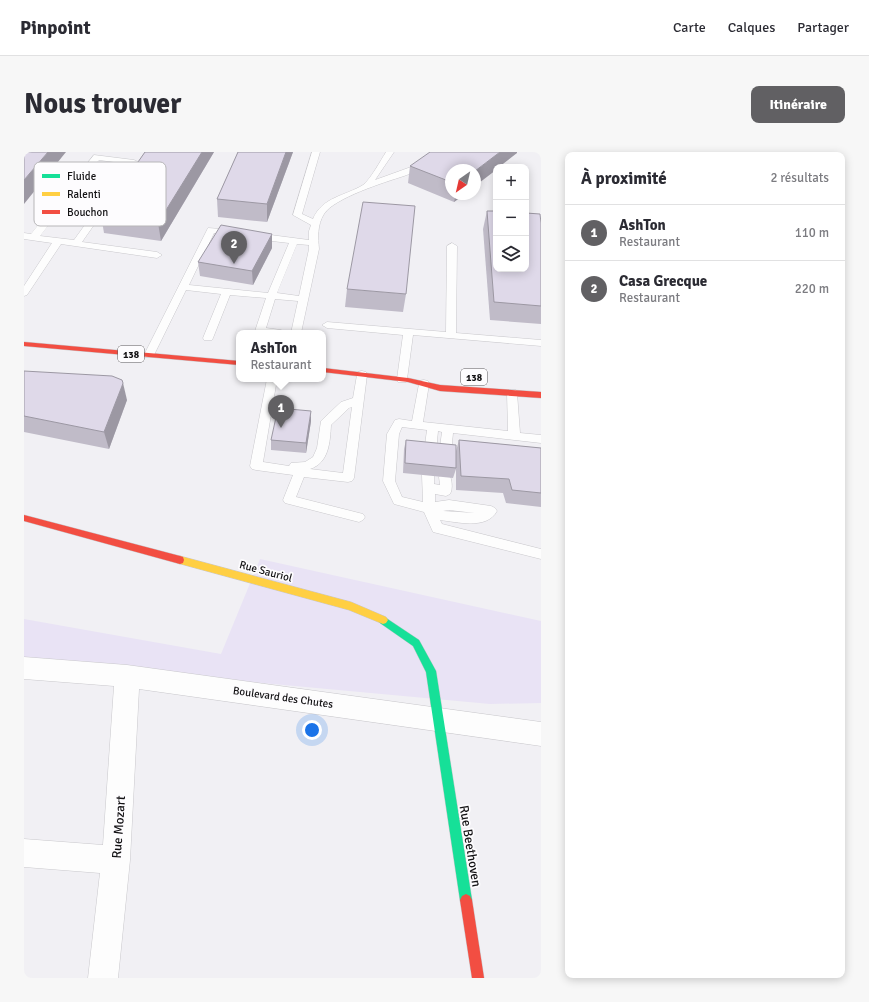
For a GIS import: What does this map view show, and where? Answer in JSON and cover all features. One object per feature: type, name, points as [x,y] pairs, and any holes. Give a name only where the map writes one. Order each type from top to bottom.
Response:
[{"type":"street","name":"138","points":[[24,344],[236,363]]},
{"type":"street","name":"138","points":[[326,370],[427,380],[440,388],[541,395]]},
{"type":"street","name":"Rue Sauriol","points":[[24,518],[351,606],[388,622],[416,644],[432,671],[438,719]]},
{"type":"street","name":"Boulevard des Chutes","points":[[24,668],[127,676],[541,734]]},
{"type":"street","name":"Rue Mozart","points":[[103,978],[116,860],[127,676]]},
{"type":"street","name":"Rue Beethoven","points":[[438,719],[478,978]]},
{"type":"street","points":[[505,729],[541,728]]},
{"type":"street","points":[[24,853],[116,860]]},
{"type":"lane","points":[[316,152],[297,215],[316,224]]},
{"type":"lane","points":[[367,186],[390,152]]},
{"type":"lane","points":[[93,162],[97,157],[134,162],[143,155]]},
{"type":"lane","points":[[297,330],[315,243],[313,231],[320,213],[330,203],[367,186],[427,165]]},
{"type":"lane","points":[[34,237],[43,226]]},
{"type":"lane","points":[[76,244],[89,226]]},
{"type":"lane","points":[[148,355],[184,287],[211,230],[315,243]]},
{"type":"lane","points":[[24,236],[157,255]]},
{"type":"lane","points":[[24,293],[58,241]]},
{"type":"lane","points":[[260,330],[294,241]]},
{"type":"lane","points":[[451,335],[452,246]]},
{"type":"lane","points":[[184,287],[303,299]]},
{"type":"lane","points":[[208,338],[227,291]]},
{"type":"lane","points":[[327,325],[541,343]]},
{"type":"lane","points":[[405,379],[408,332]]},
{"type":"lane","points":[[271,382],[256,466],[348,478],[362,375]]},
{"type":"lane","points":[[417,424],[427,380]]},
{"type":"lane","points":[[512,393],[514,436]]},
{"type":"lane","points":[[258,458],[298,466],[310,465],[317,461],[321,453],[325,424],[345,405],[359,400]]},
{"type":"lane","points":[[491,511],[482,517],[472,519],[439,515],[429,508],[398,501],[389,481],[393,434],[399,423],[541,438]]},
{"type":"lane","points":[[430,452],[433,426]]},
{"type":"lane","points":[[445,454],[448,428]]},
{"type":"lane","points":[[300,472],[289,500],[359,516]]},
{"type":"lane","points":[[428,475],[429,508],[437,528],[541,554]]},
{"type":"lane","points":[[428,488],[446,491],[445,477]]},
{"type":"shaded area","points":[[260,559],[541,621],[541,703],[490,704],[24,661],[24,619],[221,654]]},
{"type":"building","points":[[24,152],[48,152],[39,162],[34,162],[34,168],[24,180]]},
{"type":"building","points":[[145,152],[202,152],[166,210],[166,162],[138,162]]},
{"type":"building","points":[[238,152],[286,152],[267,204],[217,199]]},
{"type":"building","points":[[430,152],[500,152],[481,166],[481,164],[445,164],[445,180],[410,166]]},
{"type":"building","points":[[363,202],[415,206],[406,294],[347,289]]},
{"type":"building","points":[[487,211],[493,211],[493,272],[529,272],[529,213],[540,214],[541,306],[494,302]]},
{"type":"building","points":[[221,225],[272,234],[252,271],[198,262]]},
{"type":"building","points":[[24,371],[112,376],[122,380],[122,386],[104,432],[24,416]]},
{"type":"building","points":[[278,408],[311,411],[306,443],[271,440]]},
{"type":"building","points":[[406,440],[456,445],[456,468],[405,463]]},
{"type":"building","points":[[459,440],[541,448],[541,493],[512,490],[509,479],[461,476]]},
{"type":"traffic: fast","points":[[383,620],[416,643],[431,671],[466,900]]},
{"type":"traffic: slow","points":[[180,560],[351,606],[383,620]]},
{"type":"traffic: jam","points":[[24,344],[236,363]]},
{"type":"traffic: jam","points":[[326,370],[408,380],[440,388],[541,395]]},
{"type":"traffic: jam","points":[[24,518],[180,560]]},
{"type":"traffic: jam","points":[[466,900],[478,978]]},
{"type":"place","name":"Casa Grecque","points":[[234,264]]},
{"type":"place","name":"AshTon","points":[[281,428]]}]
